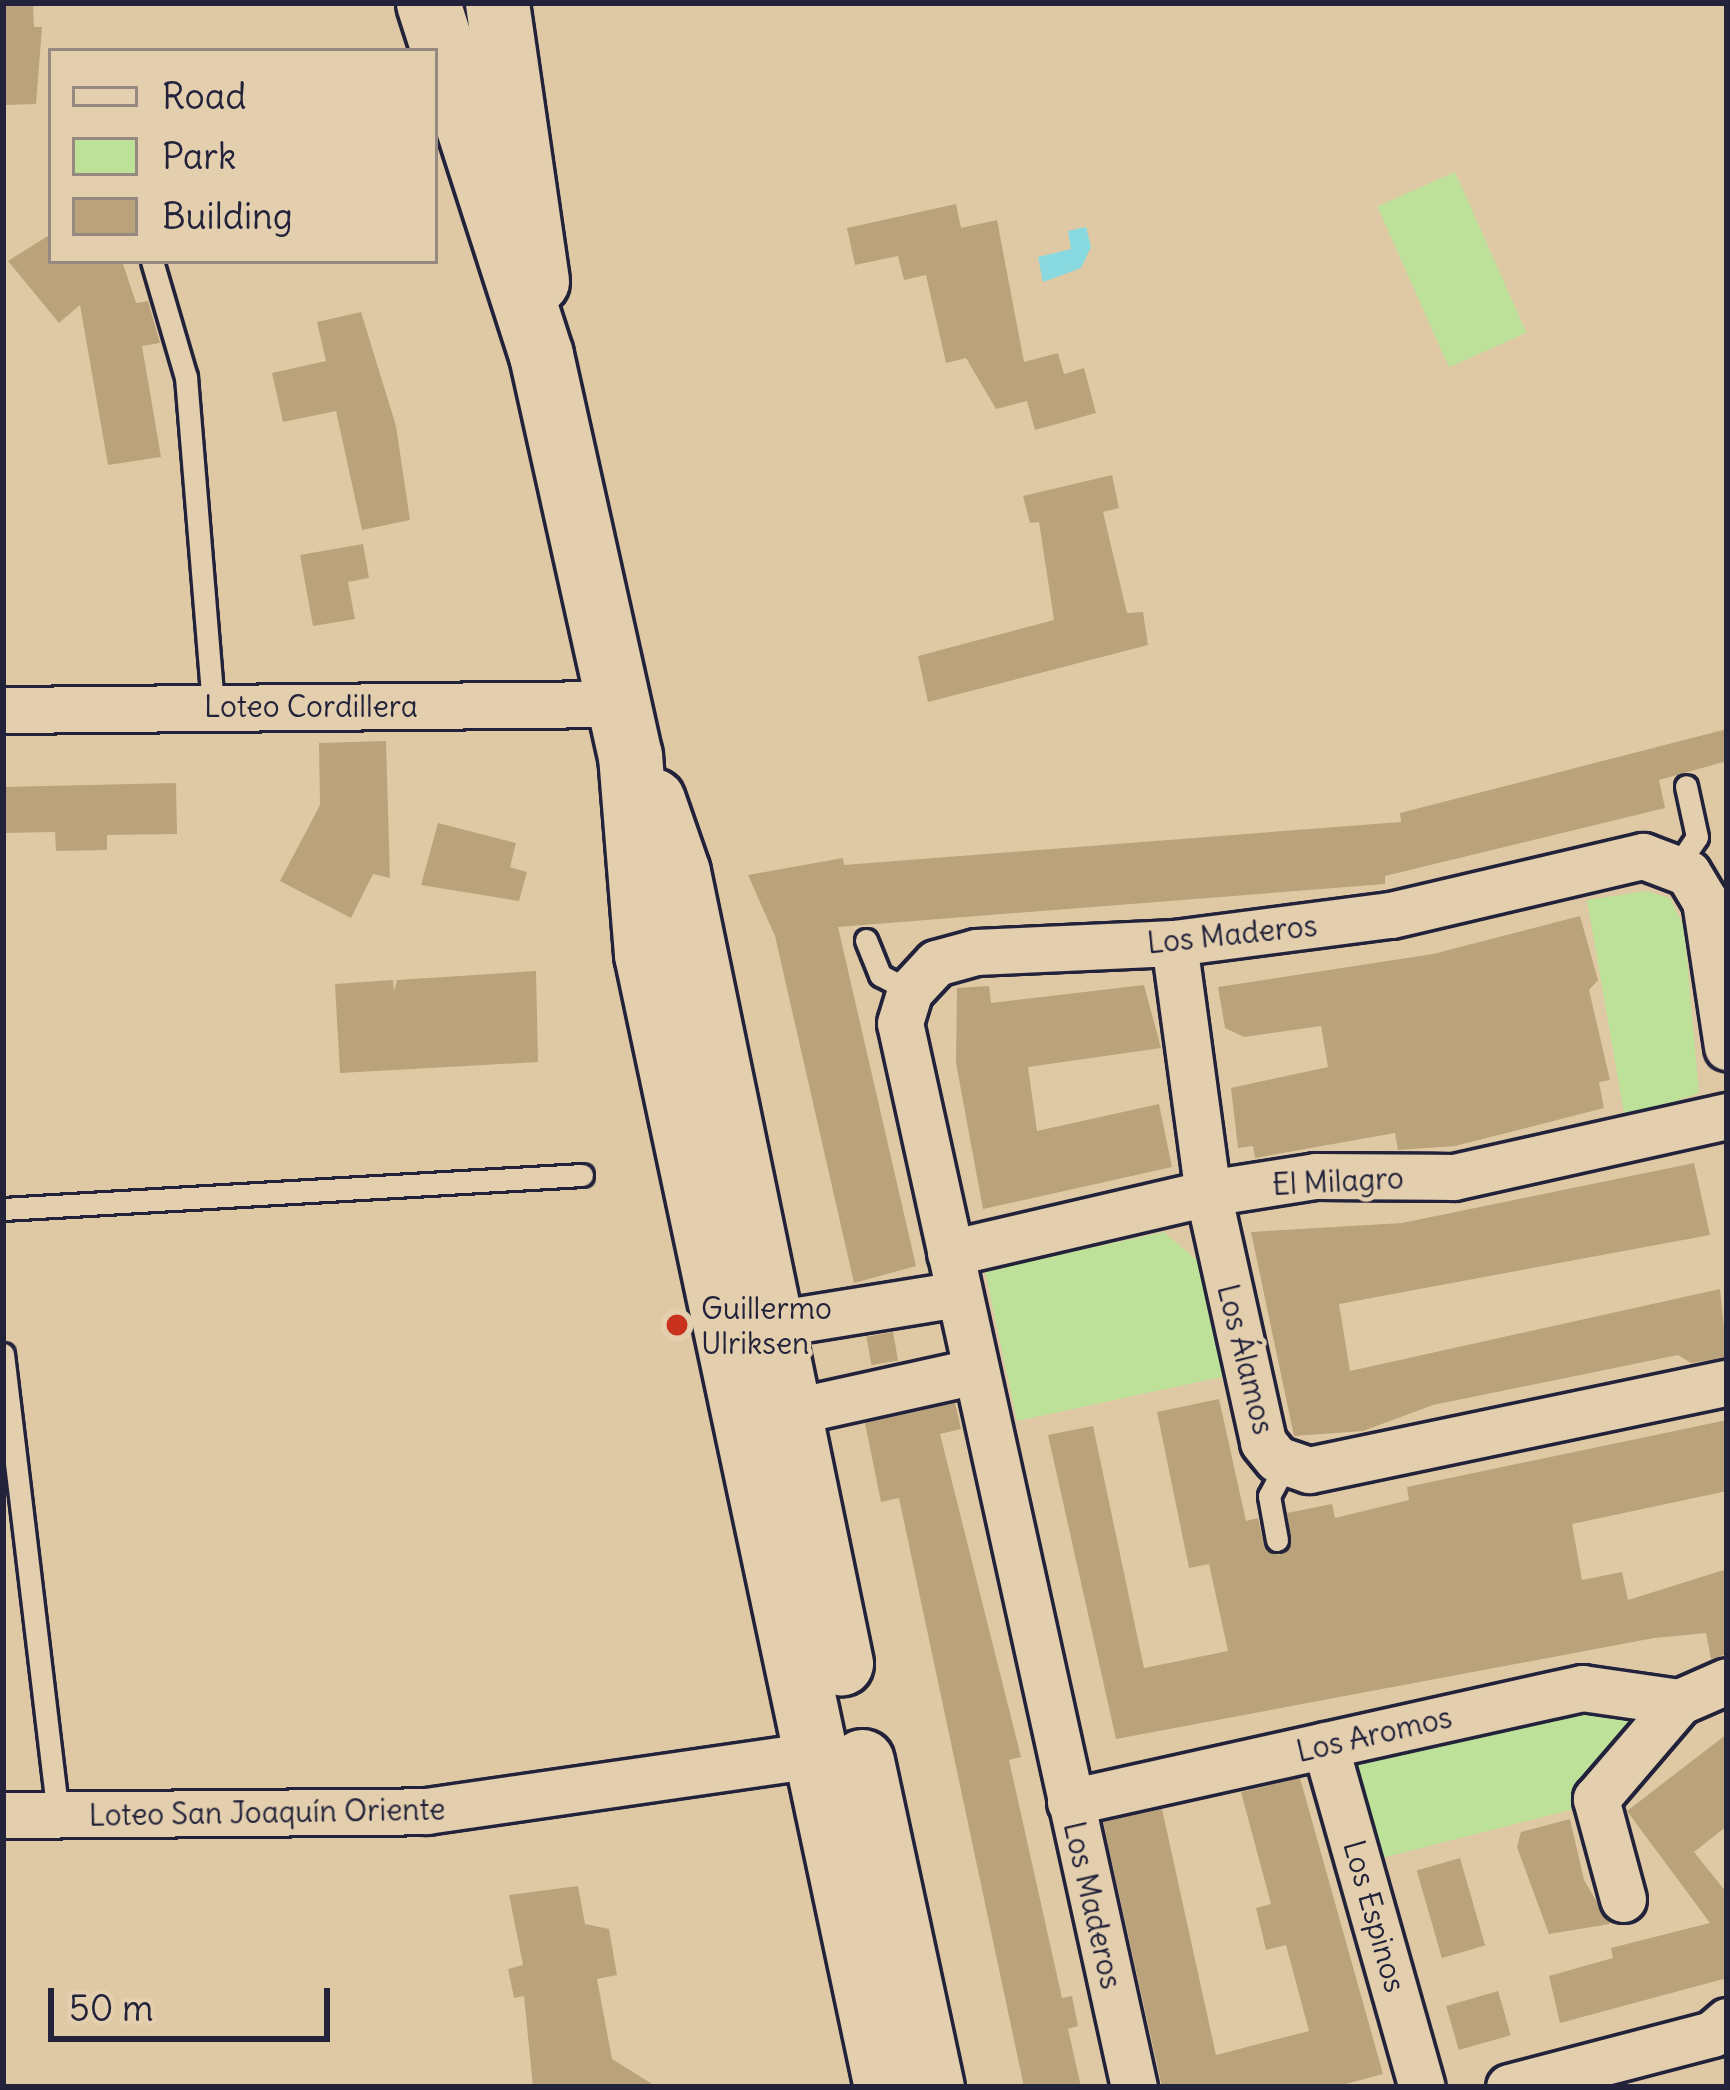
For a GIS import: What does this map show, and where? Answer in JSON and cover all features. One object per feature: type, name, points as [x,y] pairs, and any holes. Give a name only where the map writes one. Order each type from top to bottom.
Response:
[{"type":"main road","points":[[431,14],[464,43],[501,24],[532,198],[541,355]]},
{"type":"main road","points":[[431,14],[541,355],[625,729],[677,872],[932,2087]]},
{"type":"main road","points":[[625,729],[637,903],[886,2087]]},
{"type":"street","name":"Loteo Cordillera","points":[[3,710],[213,706],[625,729]]},
{"type":"street","name":"Los Maderos","points":[[1134,2087],[900,1023],[910,991],[936,963],[976,952],[1174,944],[1391,915],[1643,856],[1676,868]]},
{"type":"street","points":[[1676,868],[1705,902],[1723,973],[1726,1028]]},
{"type":"street","name":"Los Álamos","points":[[1174,944],[1208,1193],[1263,1442],[1287,1462],[1310,1470],[1727,1383]]},
{"type":"street","name":"El Milagro","points":[[954,1274],[1208,1193],[1316,1176],[1454,1177],[1727,1116]]},
{"type":"street","points":[[773,1324],[954,1274]]},
{"type":"street","points":[[791,1412],[976,1371]]},
{"type":"street","points":[[1623,1900],[1596,1799],[1679,1702],[1727,1681]]},
{"type":"street","name":"Los Aromos","points":[[1070,1802],[1582,1688],[1679,1702]]},
{"type":"street","name":"Los Espinos","points":[[1325,1745],[1422,2087]]},
{"type":"street","name":"Loteo San Joaquín Oriente","points":[[3,1815],[426,1811],[816,1755]]},
{"type":"street","points":[[1509,2087],[1712,2034],[1727,2021]]},
{"type":"lane","points":[[153,264],[187,377],[213,706]]},
{"type":"lane","points":[[1676,868],[1697,837],[1685,786]]},
{"type":"lane","points":[[866,940],[880,975],[910,991]]},
{"type":"lane","points":[[3,1209],[582,1175]]},
{"type":"lane","points":[[3,1354],[58,1816]]},
{"type":"lane","points":[[1277,1540],[1269,1496],[1287,1462]]},
{"type":"green space","points":[[1455,172],[1527,333],[1449,367],[1377,207]]},
{"type":"green space","points":[[1646,891],[1670,898],[1684,927],[1699,1093],[1625,1119],[1587,900]]},
{"type":"green space","points":[[1164,1232],[1199,1262],[1226,1376],[1017,1421],[985,1271]]},
{"type":"green space","points":[[1585,1700],[1656,1716],[1574,1809],[1378,1859],[1347,1751]]},
{"type":"water","points":[[1086,227],[1091,247],[1081,268],[1043,282],[1038,257],[1071,249],[1068,231]]},
{"type":"building","points":[[3,3],[33,3],[34,27],[42,27],[36,104],[3,105]]},
{"type":"building","points":[[956,204],[961,228],[997,220],[1024,362],[1058,353],[1064,374],[1084,368],[1096,413],[1035,430],[1027,401],[996,409],[966,358],[946,363],[926,275],[904,280],[898,256],[855,265],[847,228]]},
{"type":"building","points":[[48,236],[48,264],[123,264],[136,303],[148,301],[160,343],[142,346],[161,457],[108,465],[80,305],[59,323],[8,261]]},
{"type":"building","points":[[361,312],[396,426],[410,520],[362,530],[336,411],[283,422],[272,373],[326,361],[317,322]]},
{"type":"building","points":[[1112,475],[1119,508],[1103,512],[1127,613],[1143,612],[1148,645],[928,702],[918,656],[1054,620],[1039,522],[1030,523],[1023,496]]},
{"type":"building","points":[[363,544],[369,578],[348,582],[355,619],[313,626],[300,555]]},
{"type":"building","points":[[1727,729],[1727,761],[1659,780],[1665,808],[1385,876],[1385,884],[838,927],[916,1266],[854,1283],[775,936],[748,875],[843,858],[844,865],[1401,822],[1400,813]]},
{"type":"building","points":[[386,741],[390,878],[373,874],[351,918],[280,881],[320,805],[319,743]]},
{"type":"building","points":[[176,783],[177,834],[107,835],[107,850],[56,851],[55,832],[3,833],[3,787]]},
{"type":"building","points":[[438,823],[516,843],[510,867],[527,872],[519,901],[421,885]]},
{"type":"building","points":[[1580,916],[1598,980],[1589,990],[1610,1080],[1599,1082],[1604,1108],[1455,1146],[1398,1150],[1395,1133],[1255,1158],[1253,1146],[1238,1148],[1231,1088],[1328,1067],[1321,1026],[1244,1037],[1225,1028],[1218,987],[1433,954]]},
{"type":"building","points":[[536,971],[538,1062],[340,1073],[335,984],[393,980],[394,992],[397,980]]},
{"type":"building","points":[[1144,985],[1161,1048],[1028,1067],[1037,1131],[1159,1104],[1172,1167],[983,1209],[956,1063],[957,988],[989,986],[991,1003]]},
{"type":"building","points":[[1694,1163],[1710,1235],[1339,1304],[1350,1371],[1720,1289],[1727,1357],[1691,1363],[1678,1355],[1433,1405],[1363,1431],[1294,1436],[1251,1232],[1402,1223]]},
{"type":"building","points":[[893,1332],[898,1361],[871,1365],[866,1337]]},
{"type":"building","points":[[1219,1399],[1246,1521],[1258,1518],[1265,1549],[1279,1555],[1291,1544],[1287,1513],[1332,1504],[1335,1518],[1409,1500],[1407,1487],[1727,1420],[1727,1491],[1572,1524],[1582,1580],[1622,1572],[1628,1600],[1727,1569],[1727,1654],[1711,1659],[1706,1633],[1654,1638],[1116,1739],[1048,1435],[1093,1426],[1144,1668],[1228,1651],[1209,1564],[1189,1568],[1157,1412]]},
{"type":"building","points":[[955,1403],[961,1429],[940,1434],[1021,1757],[1009,1760],[1062,1998],[1072,1996],[1078,2026],[1068,2029],[1081,2087],[1024,2087],[899,1498],[881,1502],[865,1423]]},
{"type":"building","points":[[1727,1734],[1727,1826],[1694,1852],[1727,1893],[1727,1978],[1560,2023],[1549,1976],[1613,1958],[1611,1948],[1710,1923],[1627,1811]]},
{"type":"building","points":[[1300,1778],[1383,2074],[1334,2087],[1162,2087],[1103,1822],[1162,1809],[1216,2055],[1309,2031],[1286,1945],[1266,1950],[1256,1908],[1271,1904],[1241,1792]]},
{"type":"building","points":[[1570,1819],[1584,1880],[1610,1924],[1549,1934],[1517,1847],[1521,1832]]},
{"type":"building","points":[[1460,1858],[1485,1945],[1442,1958],[1417,1870]]},
{"type":"building","points":[[578,1886],[585,1924],[609,1929],[617,1975],[597,1979],[612,2059],[657,2087],[533,2087],[524,1996],[514,1998],[508,1969],[523,1965],[509,1895]]},
{"type":"building","points":[[1498,1991],[1511,2035],[1459,2050],[1446,2006]]},
{"type":"place","name":"Guillermo Ulriksen","points":[[677,1325]]}]
